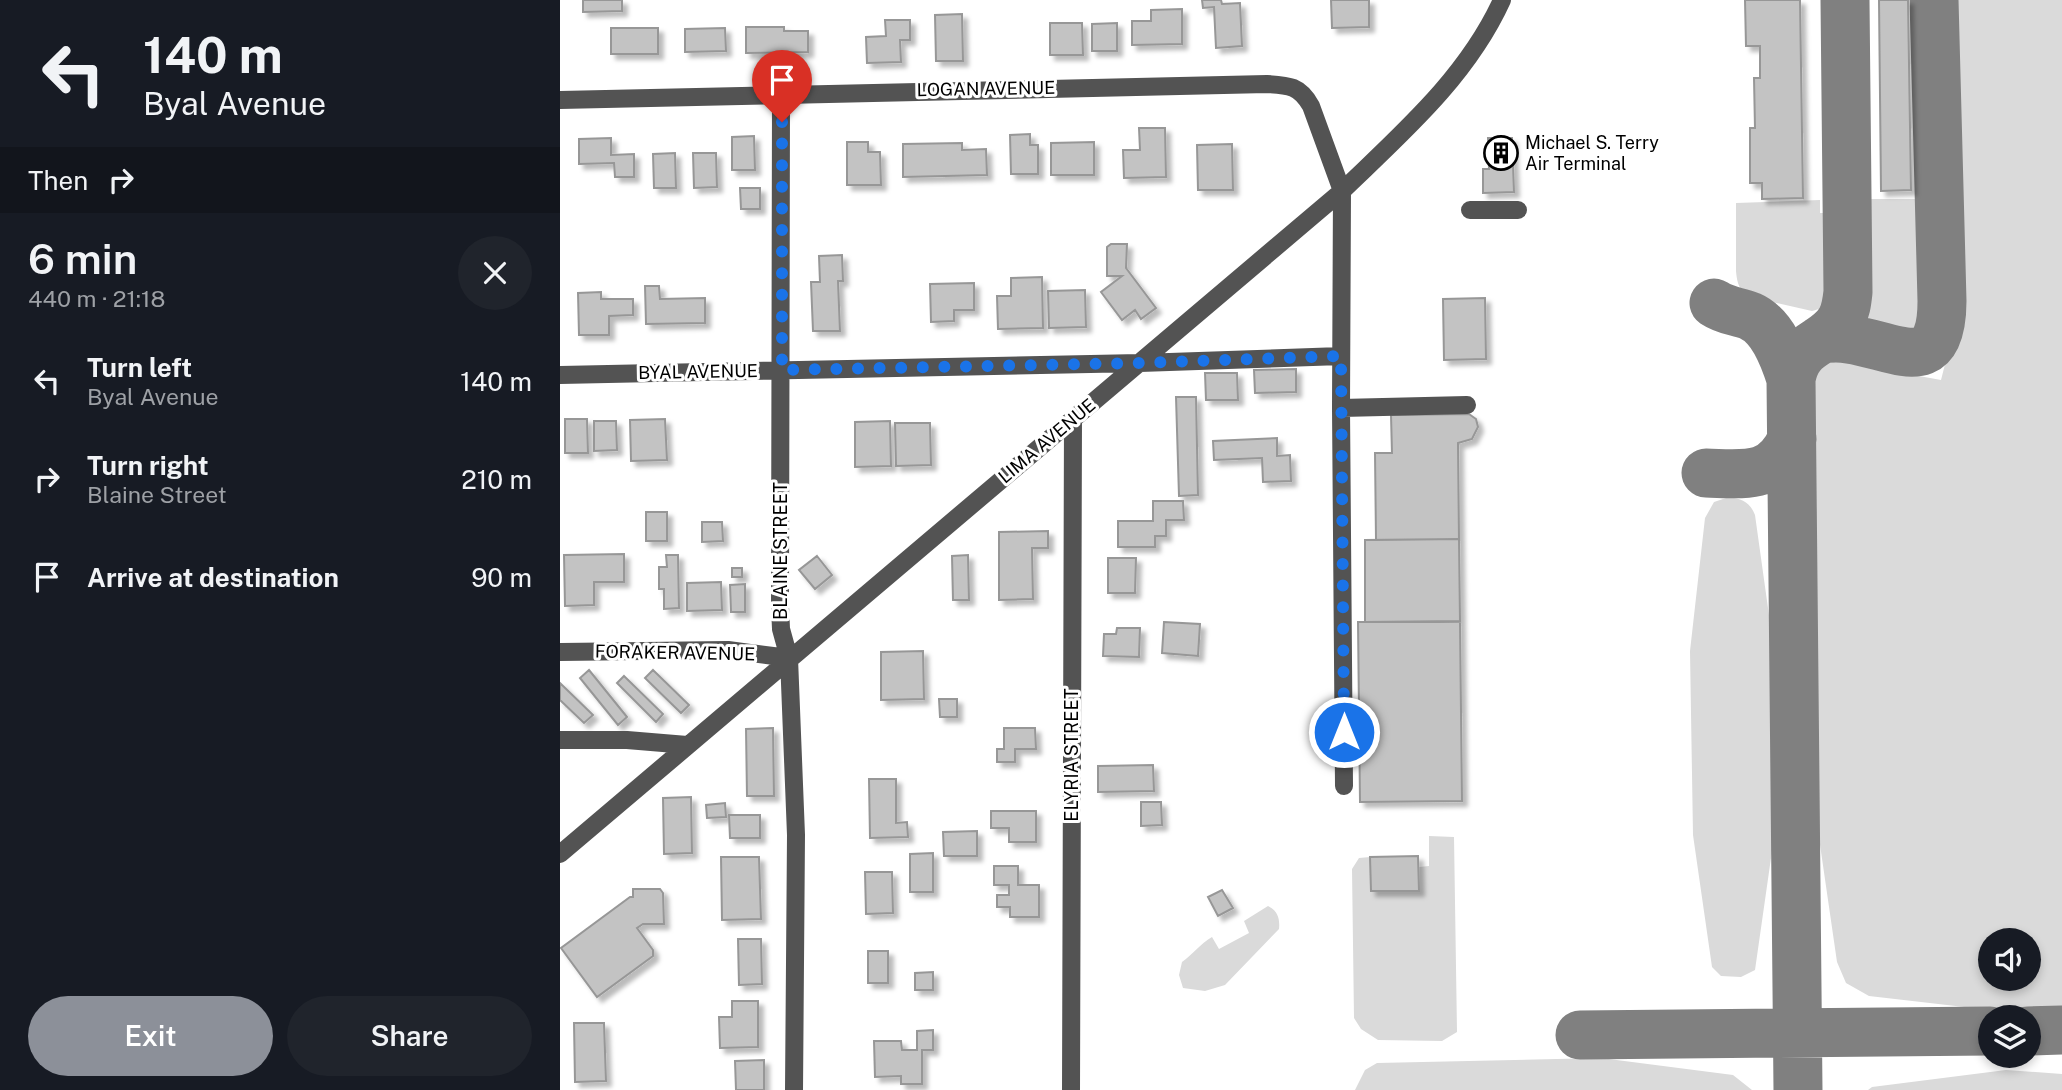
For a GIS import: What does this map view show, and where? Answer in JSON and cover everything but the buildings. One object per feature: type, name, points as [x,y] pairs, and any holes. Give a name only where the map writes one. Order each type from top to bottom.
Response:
[{"type":"street","name":"LIMA AVENUE","points":[[560,854],[1342,191],[1434,100],[1482,39],[1503,0]]},
{"type":"street","name":"LOGAN AVENUE","points":[[560,100],[1284,85],[1295,87],[1305,94],[1342,191]]},
{"type":"street","name":"BLAINE STREET","points":[[781,94],[780,607],[781,629],[789,658],[796,835],[794,1090]]},
{"type":"street","points":[[1342,191],[1344,786]]},
{"type":"street","points":[[1470,210],[1518,210]]},
{"type":"street","name":"BYAL AVENUE","points":[[560,375],[1140,363],[1341,356]]},
{"type":"street","points":[[1341,408],[1467,405]]},
{"type":"street","name":"ELYRIA STREET","points":[[1071,1090],[1073,419]]},
{"type":"street","name":"FORAKER AVENUE","points":[[560,652],[728,650],[789,658]]},
{"type":"street","points":[[560,740],[627,740],[687,745]]},
{"type":"shaded area","points":[[1950,0],[2062,0],[2062,1010],[2041,1010],[2041,1005],[1978,1005],[1978,1009],[1869,996],[1846,983],[1837,962],[1818,831],[1811,374],[1819,366],[1837,361],[1941,380],[1954,329]]},
{"type":"shaded area","points":[[1857,199],[1926,199],[1928,326],[1922,334],[1873,324],[1859,310]]},
{"type":"shaded area","points":[[1820,200],[1820,213],[1833,213],[1835,258],[1831,299],[1823,307],[1812,311],[1746,295],[1739,286],[1736,275],[1736,203]]},
{"type":"shaded area","points":[[1729,497],[1745,502],[1755,515],[1773,644],[1775,830],[1755,970],[1741,977],[1721,976],[1712,967],[1693,835],[1690,651],[1705,518],[1714,502]]},
{"type":"shaded area","points":[[1429,836],[1454,837],[1457,1032],[1442,1041],[1378,1040],[1361,1029],[1354,1018],[1352,869],[1359,858],[1370,857],[1371,891],[1419,891],[1419,867],[1429,866]]},
{"type":"shaded area","points":[[1268,906],[1278,916],[1279,929],[1225,985],[1205,991],[1183,988],[1179,975],[1182,962],[1212,937],[1219,949],[1249,933],[1244,921]]},
{"type":"shaded area","points":[[1601,1058],[1733,1075],[1752,1090],[1355,1090],[1365,1070],[1377,1063]]},
{"type":"shaded area","points":[[2006,1070],[2062,1074],[2062,1090],[1868,1090],[1872,1087]]},
{"type":"taxiway","points":[[1798,1090],[1791,379],[1800,357],[1835,329],[1841,320],[1848,292],[1845,0]]},
{"type":"taxiway","points":[[1820,340],[1841,338],[1918,352],[1931,346],[1939,330],[1942,301],[1934,0]]},
{"type":"taxiway","points":[[1714,303],[1750,316],[1765,327],[1781,352],[1791,379]]},
{"type":"taxiway","points":[[1706,473],[1733,474],[1767,468],[1776,462],[1792,439]]},
{"type":"taxiway","points":[[2041,1031],[2062,1030]]},
{"type":"taxiway","points":[[1580,1035],[1978,1031]]},
{"type":"place","name":"Michael S. Terry Air Terminal","points":[[1501,153]]},
{"type":"route","points":[[782,122],[782,370],[1341,356],[1344,732]]}]
